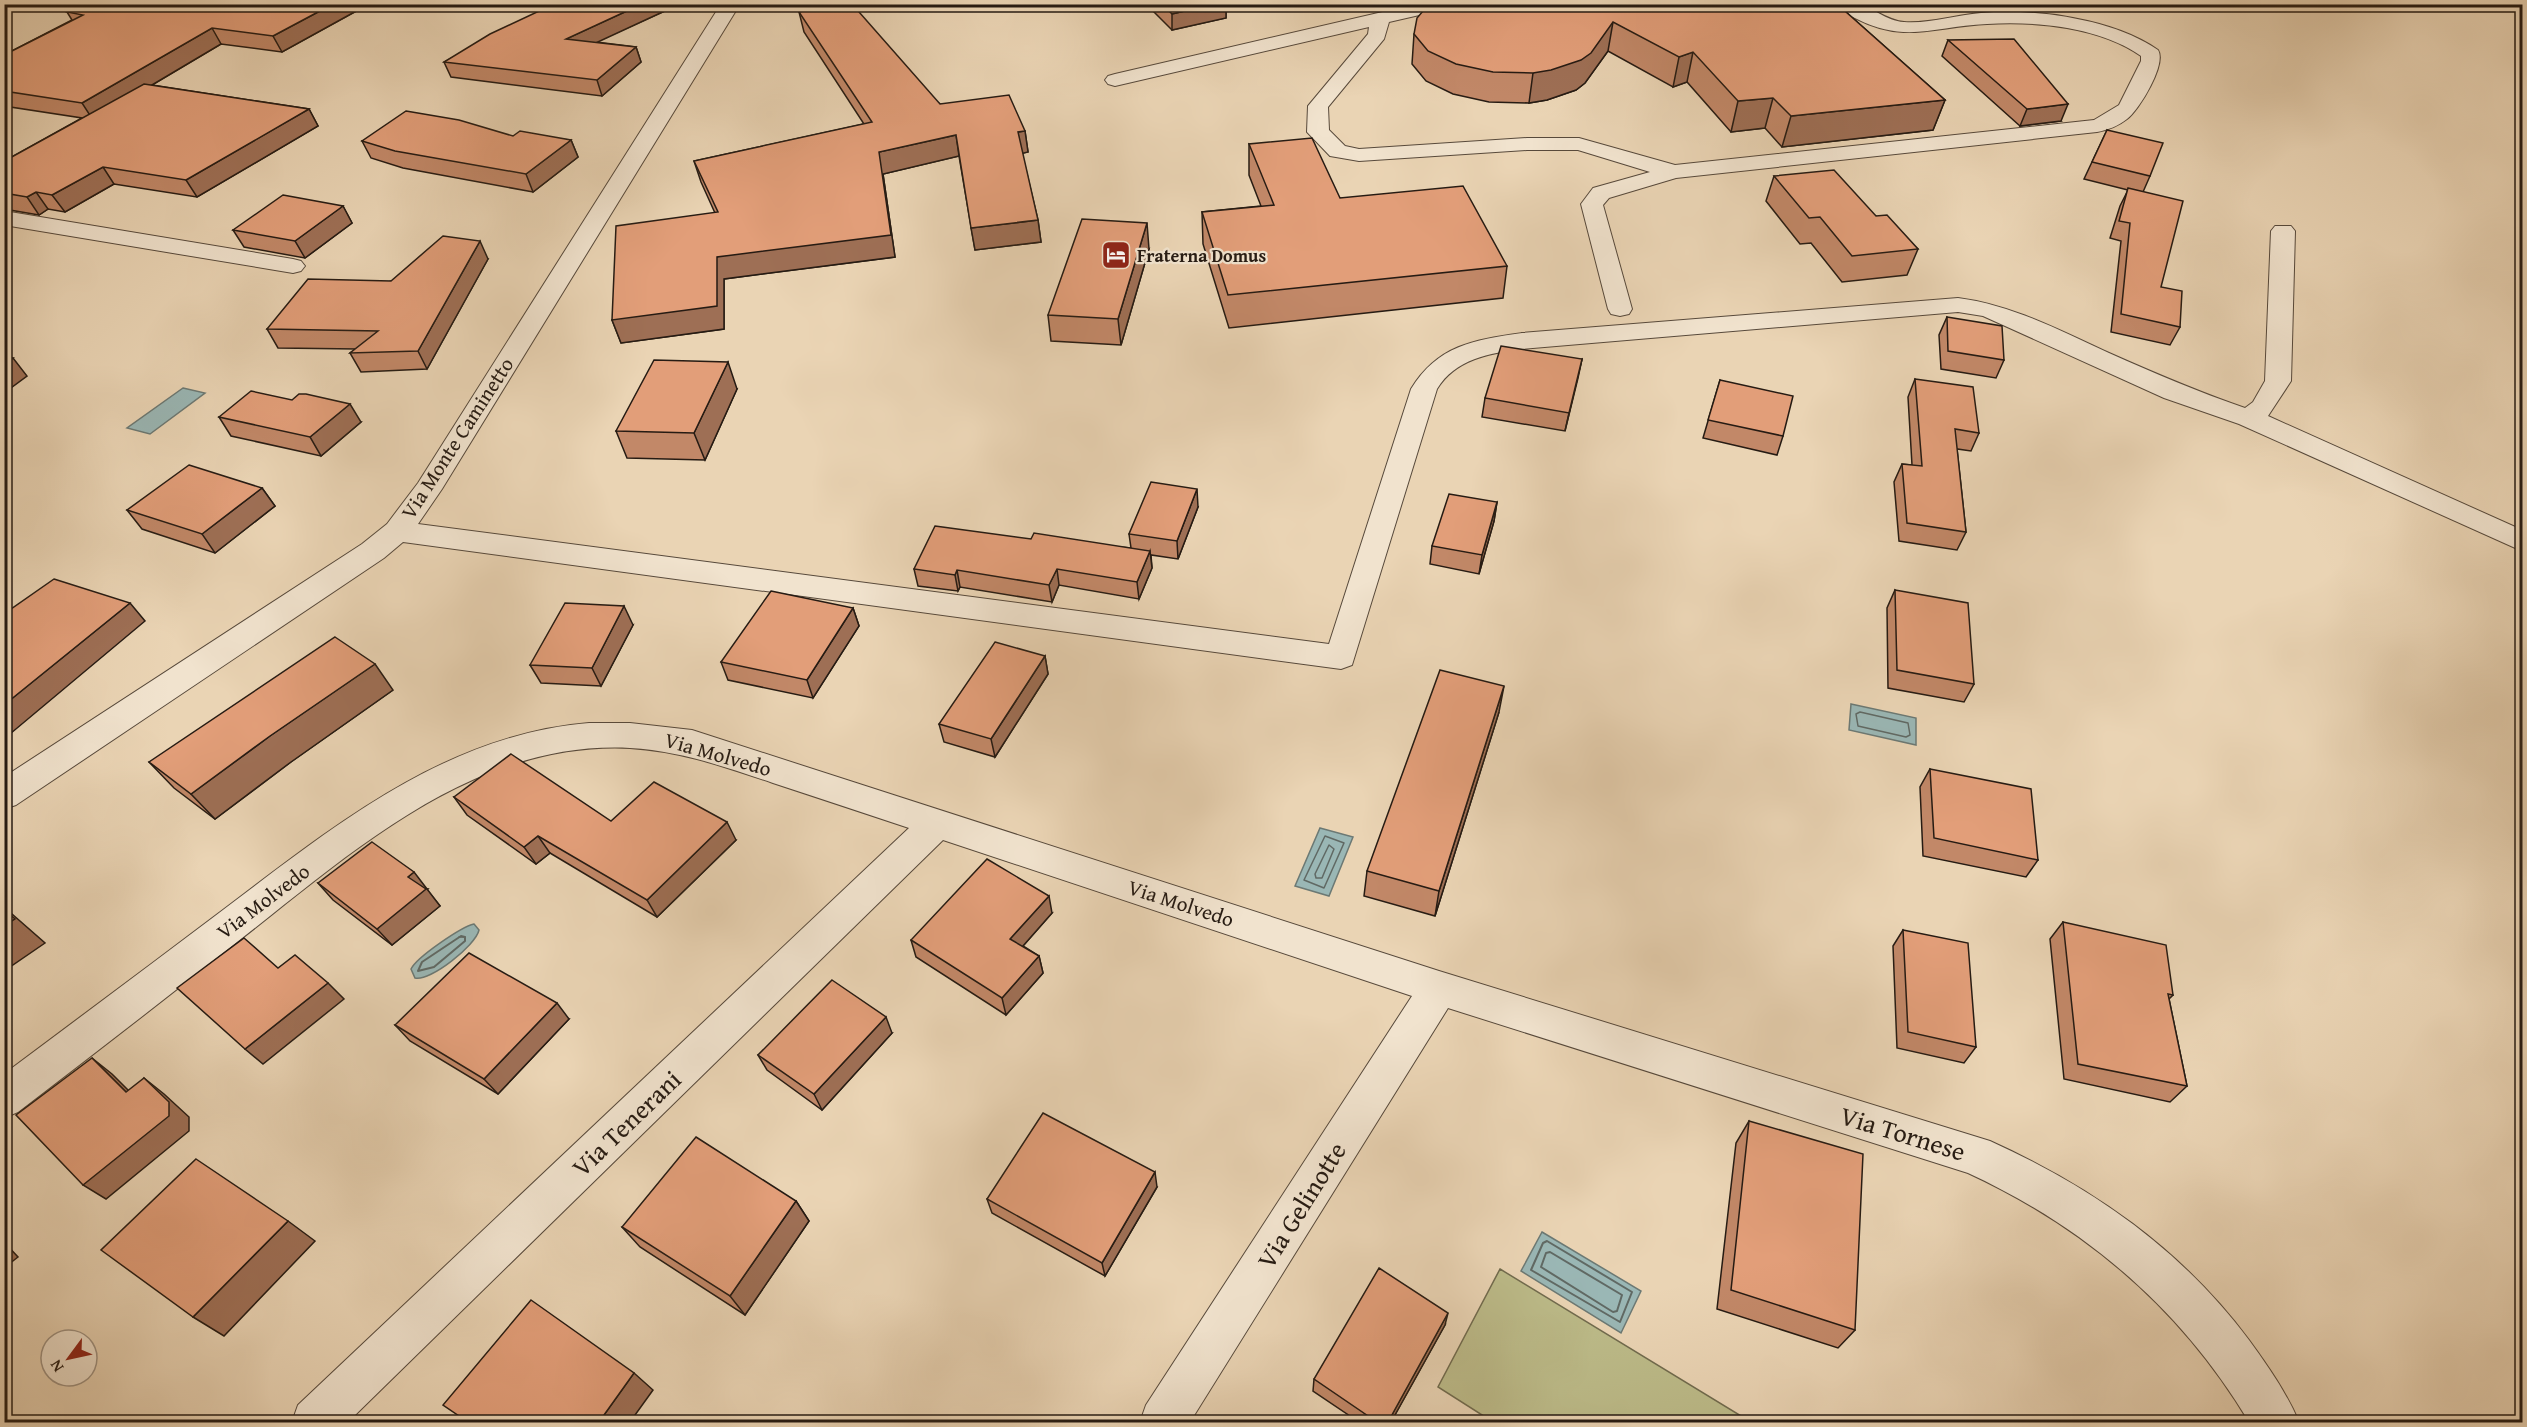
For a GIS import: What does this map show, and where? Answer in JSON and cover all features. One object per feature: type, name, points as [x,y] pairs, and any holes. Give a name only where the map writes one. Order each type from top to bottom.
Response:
[{"type":"street","name":"Via Monte Caminetto","points":[[4,795],[343,573],[397,531],[428,489],[731,4]]},
{"type":"street","points":[[1115,80],[1443,4]]},
{"type":"street","points":[[1620,309],[1592,204],[1601,193],[1674,172],[2097,126],[2115,120],[2126,112],[2151,61],[2151,54],[2133,42],[2043,20],[2000,16],[1902,28],[1883,23],[1842,4]]},
{"type":"street","points":[[1380,19],[1377,35],[1318,106],[1318,132],[1338,151],[1359,155],[1527,144],[1579,144],[1674,172]]},
{"type":"street","points":[[4,218],[293,266]]},
{"type":"street","points":[[2249,418],[2263,407],[2278,381],[2283,231]]},
{"type":"street","points":[[397,531],[1341,657],[1424,389],[1443,364],[1478,349],[1534,340],[1947,305],[1970,306],[2008,316],[2173,392],[2249,418],[2523,541]]},
{"type":"street","name":"Via Molvedo","points":[[4,1099],[354,835],[447,776],[486,758],[525,745],[565,737],[606,733],[649,735],[692,743],[1439,988]]},
{"type":"street","name":"Via Tenerani","points":[[315,1422],[938,823]]},
{"type":"street","name":"Via Gelinotte","points":[[1163,1422],[1439,988]]},
{"type":"street","name":"Via Tornese","points":[[1439,988],[1976,1155],[2015,1171],[2059,1195],[2120,1237],[2170,1281],[2230,1348],[2275,1422]]},
{"type":"shaded area","points":[[1500,1269],[1751,1422],[1493,1422],[1438,1387]]},
{"type":"water","points":[[183,388],[205,393],[150,434],[127,428]]},
{"type":"water","points":[[1851,704],[1916,718],[1916,745],[1849,730]]},
{"type":"water","points":[[1320,828],[1353,837],[1329,896],[1295,886]]},
{"type":"water","points":[[474,924],[479,930],[476,937],[461,953],[441,969],[422,978],[415,978],[411,969],[422,957],[450,936]]},
{"type":"water","points":[[1542,1232],[1641,1291],[1621,1333],[1521,1271]]},
{"type":"building","points":[[82,4],[333,4],[273,36],[212,28],[82,103],[4,91],[4,55],[83,15],[67,12]]},
{"type":"building","points":[[554,4],[642,4],[566,39],[636,47],[597,80],[444,62],[490,34]]},
{"type":"building","points":[[832,4],[852,4],[940,104],[1009,95],[1025,131],[1018,132],[1038,220],[971,228],[956,135],[879,152],[891,235],[717,257],[717,306],[612,320],[616,226],[718,212],[694,161],[872,122],[799,12]]},
{"type":"building","points":[[1162,4],[1215,4],[1172,14]]},
{"type":"building","points":[[1436,4],[1837,4],[1945,100],[1791,116],[1773,98],[1738,101],[1693,52],[1679,57],[1613,22],[1591,53],[1581,60],[1551,70],[1533,73],[1493,72],[1456,64],[1428,51],[1414,34],[1417,18],[1423,11]]},
{"type":"building","points":[[2014,39],[2068,104],[2027,109],[1948,40]]},
{"type":"building","points":[[144,84],[309,109],[186,180],[103,167],[52,195],[36,192],[27,197],[4,193],[4,158],[10,158]]},
{"type":"building","points":[[406,111],[459,120],[513,136],[520,131],[571,140],[526,174],[395,151],[362,141]]},
{"type":"building","points":[[2107,130],[2163,143],[2150,176],[2092,162]]},
{"type":"building","points":[[1312,138],[1340,198],[1463,186],[1507,266],[1228,295],[1202,212],[1274,205],[1249,144]]},
{"type":"building","points":[[1834,170],[1876,216],[1887,215],[1918,249],[1852,256],[1820,217],[1809,218],[1774,176]]},
{"type":"building","points":[[2128,188],[2183,201],[2161,287],[2182,291],[2180,327],[2121,314],[2130,223],[2119,221]]},
{"type":"building","points":[[283,195],[343,206],[295,241],[233,230]]},
{"type":"building","points":[[1082,219],[1147,223],[1118,319],[1048,315]]},
{"type":"building","points":[[443,236],[480,241],[418,351],[350,353],[378,331],[267,329],[308,279],[391,281]]},
{"type":"building","points":[[1947,317],[2002,326],[2004,360],[1948,351]]},
{"type":"building","points":[[1501,346],[1582,359],[1569,413],[1485,398]]},
{"type":"building","points":[[4,357],[13,358],[4,364]]},
{"type":"building","points":[[654,360],[728,362],[694,433],[616,431]]},
{"type":"building","points":[[1915,379],[1973,387],[1979,433],[1955,429],[1966,532],[1907,523],[1902,464],[1922,466]]},
{"type":"building","points":[[1720,380],[1793,396],[1783,436],[1708,420]]},
{"type":"building","points":[[251,391],[292,400],[299,394],[306,394],[350,404],[310,437],[219,417]]},
{"type":"building","points":[[189,465],[262,488],[202,534],[127,510]]},
{"type":"building","points":[[1151,482],[1197,489],[1177,541],[1129,534]]},
{"type":"building","points":[[1449,494],[1497,502],[1482,555],[1432,546]]},
{"type":"building","points":[[935,526],[1031,539],[1034,533],[1150,551],[1137,582],[1057,569],[1049,585],[957,570],[955,575],[914,569]]},
{"type":"building","points":[[54,579],[130,603],[4,705],[4,614]]},
{"type":"building","points":[[1895,590],[1968,603],[1974,684],[1897,670]]},
{"type":"building","points":[[771,591],[853,608],[807,680],[721,662]]},
{"type":"building","points":[[565,603],[624,606],[592,668],[530,665]]},
{"type":"building","points":[[335,637],[375,664],[191,794],[149,762]]},
{"type":"building","points":[[995,642],[1045,656],[991,739],[939,724]]},
{"type":"building","points":[[1440,670],[1504,686],[1439,891],[1367,871]]},
{"type":"building","points":[[511,754],[611,821],[654,782],[727,822],[647,900],[538,836],[524,847],[454,797]]},
{"type":"building","points":[[1930,769],[2031,789],[2038,860],[1934,838]]},
{"type":"building","points":[[372,842],[414,872],[408,877],[426,889],[377,929],[318,883]]},
{"type":"building","points":[[987,859],[1049,896],[1010,939],[1039,956],[1002,998],[911,940]]},
{"type":"building","points":[[4,910],[15,919],[4,926]]},
{"type":"building","points":[[2063,922],[2166,945],[2173,995],[2168,994],[2187,1086],[2078,1064]]},
{"type":"building","points":[[1903,930],[1968,943],[1976,1047],[1908,1032]]},
{"type":"building","points":[[244,938],[278,968],[295,955],[328,983],[245,1049],[177,988]]},
{"type":"building","points":[[469,953],[557,1003],[484,1079],[395,1025]]},
{"type":"building","points":[[832,980],[886,1017],[814,1094],[758,1055]]},
{"type":"building","points":[[92,1058],[126,1092],[144,1078],[169,1102],[169,1116],[83,1185],[16,1115]]},
{"type":"building","points":[[1043,1113],[1155,1172],[1102,1263],[987,1199]]},
{"type":"building","points":[[1749,1121],[1863,1154],[1855,1330],[1731,1290]]},
{"type":"building","points":[[696,1137],[796,1201],[730,1296],[622,1227]]},
{"type":"building","points":[[196,1159],[288,1221],[193,1317],[101,1250]]},
{"type":"building","points":[[1379,1268],[1448,1313],[1388,1422],[1377,1422],[1314,1379]]},
{"type":"building","points":[[531,1300],[634,1373],[599,1422],[468,1422],[443,1405]]},
{"type":"place","name":"Fraterna Domus","points":[[1116,255]]}]
